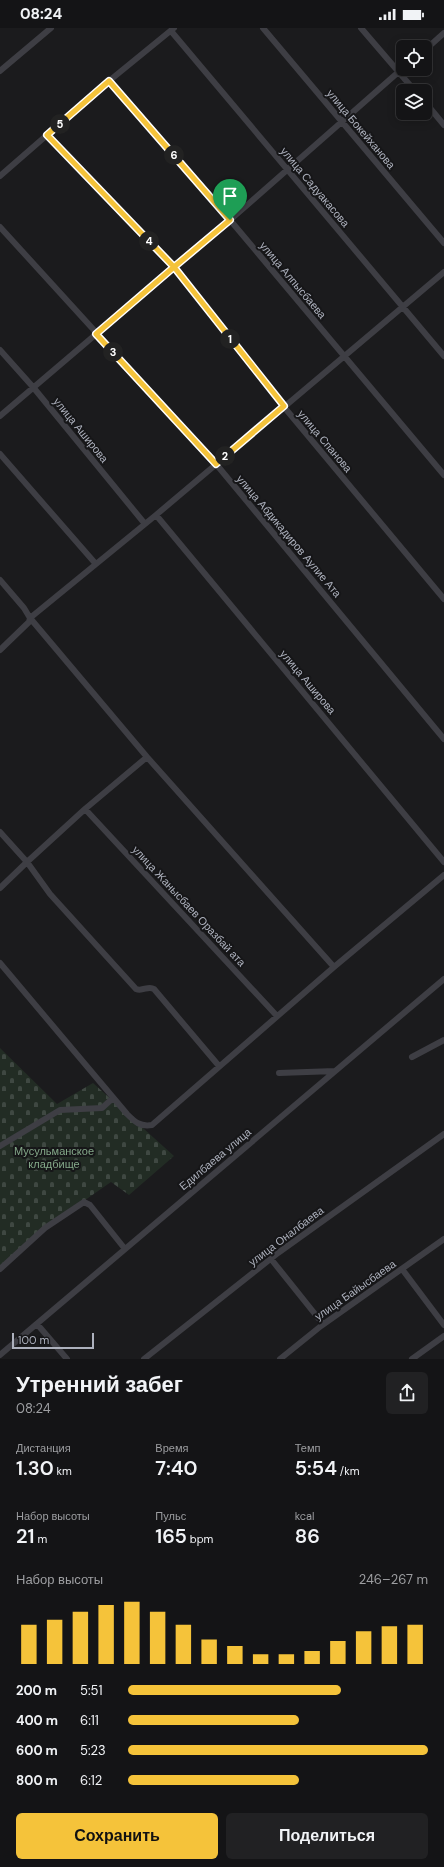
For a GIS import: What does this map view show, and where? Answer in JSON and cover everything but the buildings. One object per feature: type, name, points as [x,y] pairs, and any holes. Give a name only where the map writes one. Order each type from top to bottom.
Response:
[{"type":"street","points":[[0,71],[51,28]]},
{"type":"street","name":"улица Бокейханова","points":[[263,28],[444,242]]},
{"type":"street","points":[[361,28],[396,65]]},
{"type":"street","points":[[0,176],[109,81],[172,30]]},
{"type":"street","name":"улица Садуакасова","points":[[172,30],[444,356]]},
{"type":"street","points":[[432,44],[444,33]]},
{"type":"street","points":[[0,416],[230,220],[287,168],[396,74]]},
{"type":"street","name":"улица Алпысбаева","points":[[109,81],[230,220],[444,475]]},
{"type":"street","points":[[432,110],[444,125]]},
{"type":"street","name":"улица Спанова","points":[[47,135],[174,267],[284,406],[444,599]]},
{"type":"street","name":"улица Абдикадиров Аулие Ата","points":[[0,227],[216,464],[444,738]]},
{"type":"street","points":[[0,650],[29,622],[30,618],[95,563],[156,515],[444,272]]},
{"type":"street","name":"улица Аширова","points":[[0,350],[33,387],[145,524]]},
{"type":"street","points":[[0,454],[95,563]]},
{"type":"street","name":"улица Аширова","points":[[156,515],[444,862]]},
{"type":"street","points":[[0,580],[147,757],[334,967]]},
{"type":"street","points":[[0,888],[26,862],[85,809],[147,757]]},
{"type":"street","name":"улица Жанысбаев Оразбай ата","points":[[85,809],[277,1016]]},
{"type":"street","points":[[0,832],[26,862],[50,894],[136,989],[141,990],[150,987],[154,989],[220,1066]]},
{"type":"street","points":[[0,963],[114,1098],[138,1124],[145,1126],[152,1125],[334,967],[444,875]]},
{"type":"street","name":"Едилбаева улица","points":[[0,1355],[444,979]]},
{"type":"street","points":[[412,1057],[444,1040]]},
{"type":"street","points":[[279,1073],[335,1071]]},
{"type":"street","points":[[0,1146],[60,1110],[102,1108],[114,1098]]},
{"type":"street","name":"улица Оналбаева","points":[[144,1359],[271,1259],[444,1134]]},
{"type":"street","points":[[0,1269],[45,1228],[84,1202],[90,1205],[125,1249]]},
{"type":"street","name":"улица Байысбаева","points":[[280,1359],[323,1324],[444,1239]]},
{"type":"street","points":[[271,1259],[323,1324]]},
{"type":"street","points":[[402,1269],[444,1325]]},
{"type":"street","points":[[37,1324],[67,1359]]},
{"type":"street","points":[[412,1359],[444,1336]]},
{"type":"green space","name":"Мусульманское кладбище","points":[[0,1048],[57,1104],[93,1083],[174,1156],[129,1195],[111,1182],[45,1228],[0,1271]]},
{"type":"route","points":[[230,220],[109,81],[47,135],[174,267],[96,334],[216,464],[284,406],[174,267],[230,220]]}]
